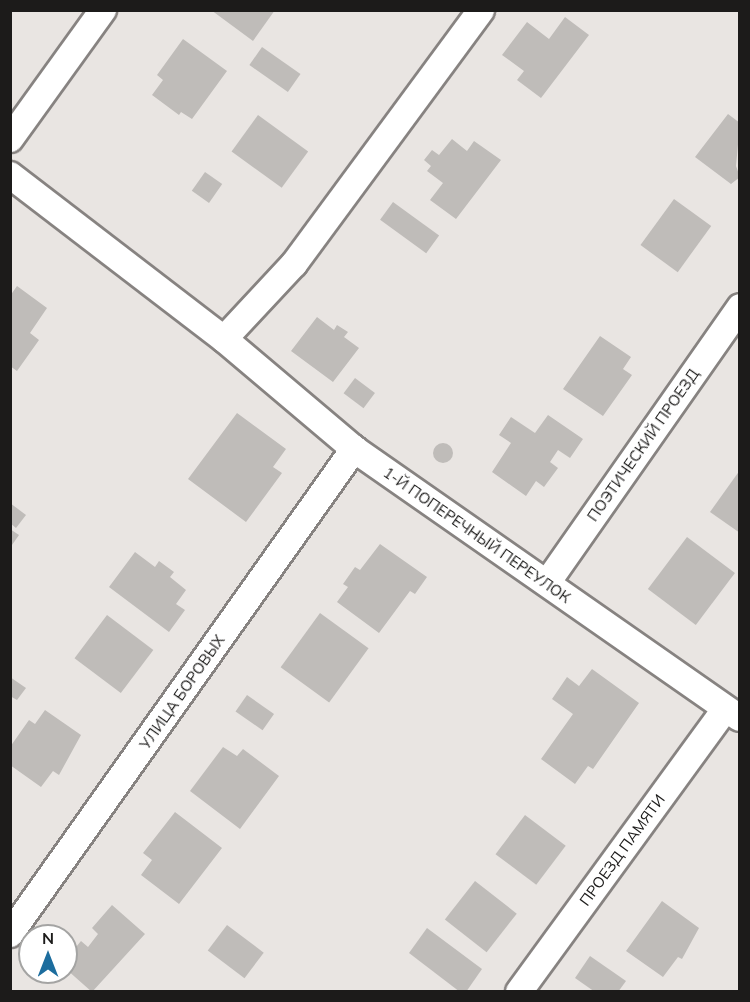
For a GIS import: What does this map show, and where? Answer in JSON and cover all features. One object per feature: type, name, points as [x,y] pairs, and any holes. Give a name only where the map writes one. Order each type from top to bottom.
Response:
[{"type":"street","points":[[10,139],[103,10]]},
{"type":"street","points":[[224,339],[294,264],[481,10]]},
{"type":"street","name":"1-Й ПОПЕРЕЧНЫЙ ПЕРЕУЛОК","points":[[10,175],[224,339],[354,449],[547,582],[732,714]]},
{"type":"street","name":"ПОЭТИЧЕСКИЙ ПРОЕЗД","points":[[547,582],[740,307]]},
{"type":"street","name":"УЛИЦА БОРОВЫХ","points":[[10,934],[354,449]]},
{"type":"street","name":"ПРОЕЗД ПАМЯТИ","points":[[519,992],[732,714]]},
{"type":"building","points":[[211,10],[275,10],[253,41]]},
{"type":"building","points":[[565,17],[589,35],[541,98],[517,80],[524,71],[502,55],[527,22],[549,39]]},
{"type":"building","points":[[183,39],[227,71],[192,119],[181,112],[179,115],[152,95],[163,80],[157,75]]},
{"type":"building","points":[[262,47],[301,74],[288,92],[249,65]]},
{"type":"building","points":[[728,114],[740,123],[736,166],[740,177],[731,184],[695,157]]},
{"type":"building","points":[[258,115],[308,151],[282,188],[232,151]]},
{"type":"building","points":[[452,139],[467,151],[474,141],[501,160],[456,219],[430,200],[443,183],[427,171],[431,166],[424,160],[432,150],[439,155]]},
{"type":"building","points":[[205,172],[222,184],[209,203],[192,191]]},
{"type":"building","points":[[674,199],[711,226],[678,272],[640,245]]},
{"type":"building","points":[[393,202],[439,236],[426,253],[380,220]]},
{"type":"building","points":[[17,286],[47,308],[30,333],[39,340],[17,371],[10,366],[10,296]]},
{"type":"building","points":[[317,317],[334,330],[337,325],[348,332],[344,337],[359,348],[333,382],[291,351]]},
{"type":"building","points":[[600,336],[631,357],[623,369],[632,375],[603,416],[563,389]]},
{"type":"building","points":[[355,378],[375,393],[364,408],[344,393]]},
{"type":"building","points":[[237,413],[286,449],[273,467],[282,473],[246,522],[188,479]]},
{"type":"building","points":[[548,415],[583,439],[570,458],[558,450],[550,462],[558,468],[544,487],[536,481],[526,496],[492,472],[511,443],[499,435],[511,417],[535,433]]},
{"type":"building","points":[[439,443],[447,443],[453,449],[453,457],[447,463],[439,463],[433,457],[433,449]]},
{"type":"building","points":[[740,470],[740,533],[710,512]]},
{"type":"building","points":[[10,503],[26,515],[16,528],[10,523]]},
{"type":"building","points":[[10,529],[19,535],[12,545],[10,544]]},
{"type":"building","points":[[687,537],[735,573],[696,625],[648,589]]},
{"type":"building","points":[[380,544],[427,577],[415,594],[410,591],[379,633],[337,602],[348,587],[343,584],[355,567],[360,570]]},
{"type":"building","points":[[135,552],[155,567],[159,561],[174,572],[170,577],[186,590],[176,604],[185,610],[169,632],[109,587]]},
{"type":"building","points":[[320,613],[369,648],[329,702],[281,667]]},
{"type":"building","points":[[107,615],[153,650],[121,693],[75,658]]},
{"type":"building","points":[[592,669],[639,703],[593,769],[588,766],[575,784],[541,759],[573,714],[552,699],[567,677],[579,686]]},
{"type":"building","points":[[10,677],[26,688],[17,700],[10,696]]},
{"type":"building","points":[[247,695],[274,714],[263,730],[236,711]]},
{"type":"building","points":[[45,710],[81,735],[59,775],[53,771],[41,787],[10,765],[10,747],[29,720],[35,724]]},
{"type":"building","points":[[223,747],[237,756],[243,749],[279,776],[240,829],[190,791]]},
{"type":"building","points":[[175,812],[222,848],[179,904],[141,875],[152,860],[143,853]]},
{"type":"building","points":[[525,815],[566,846],[536,885],[496,854]]},
{"type":"building","points":[[475,881],[517,914],[487,952],[445,920]]},
{"type":"building","points":[[662,901],[699,928],[682,959],[678,957],[663,977],[626,951]]},
{"type":"building","points":[[112,905],[145,934],[92,992],[78,980],[78,945],[81,941],[88,947],[98,934],[92,928]]},
{"type":"building","points":[[227,925],[264,953],[244,978],[208,951]]},
{"type":"building","points":[[427,928],[482,969],[466,992],[460,992],[409,953]]},
{"type":"building","points":[[590,956],[626,981],[618,992],[595,992],[575,978]]}]
